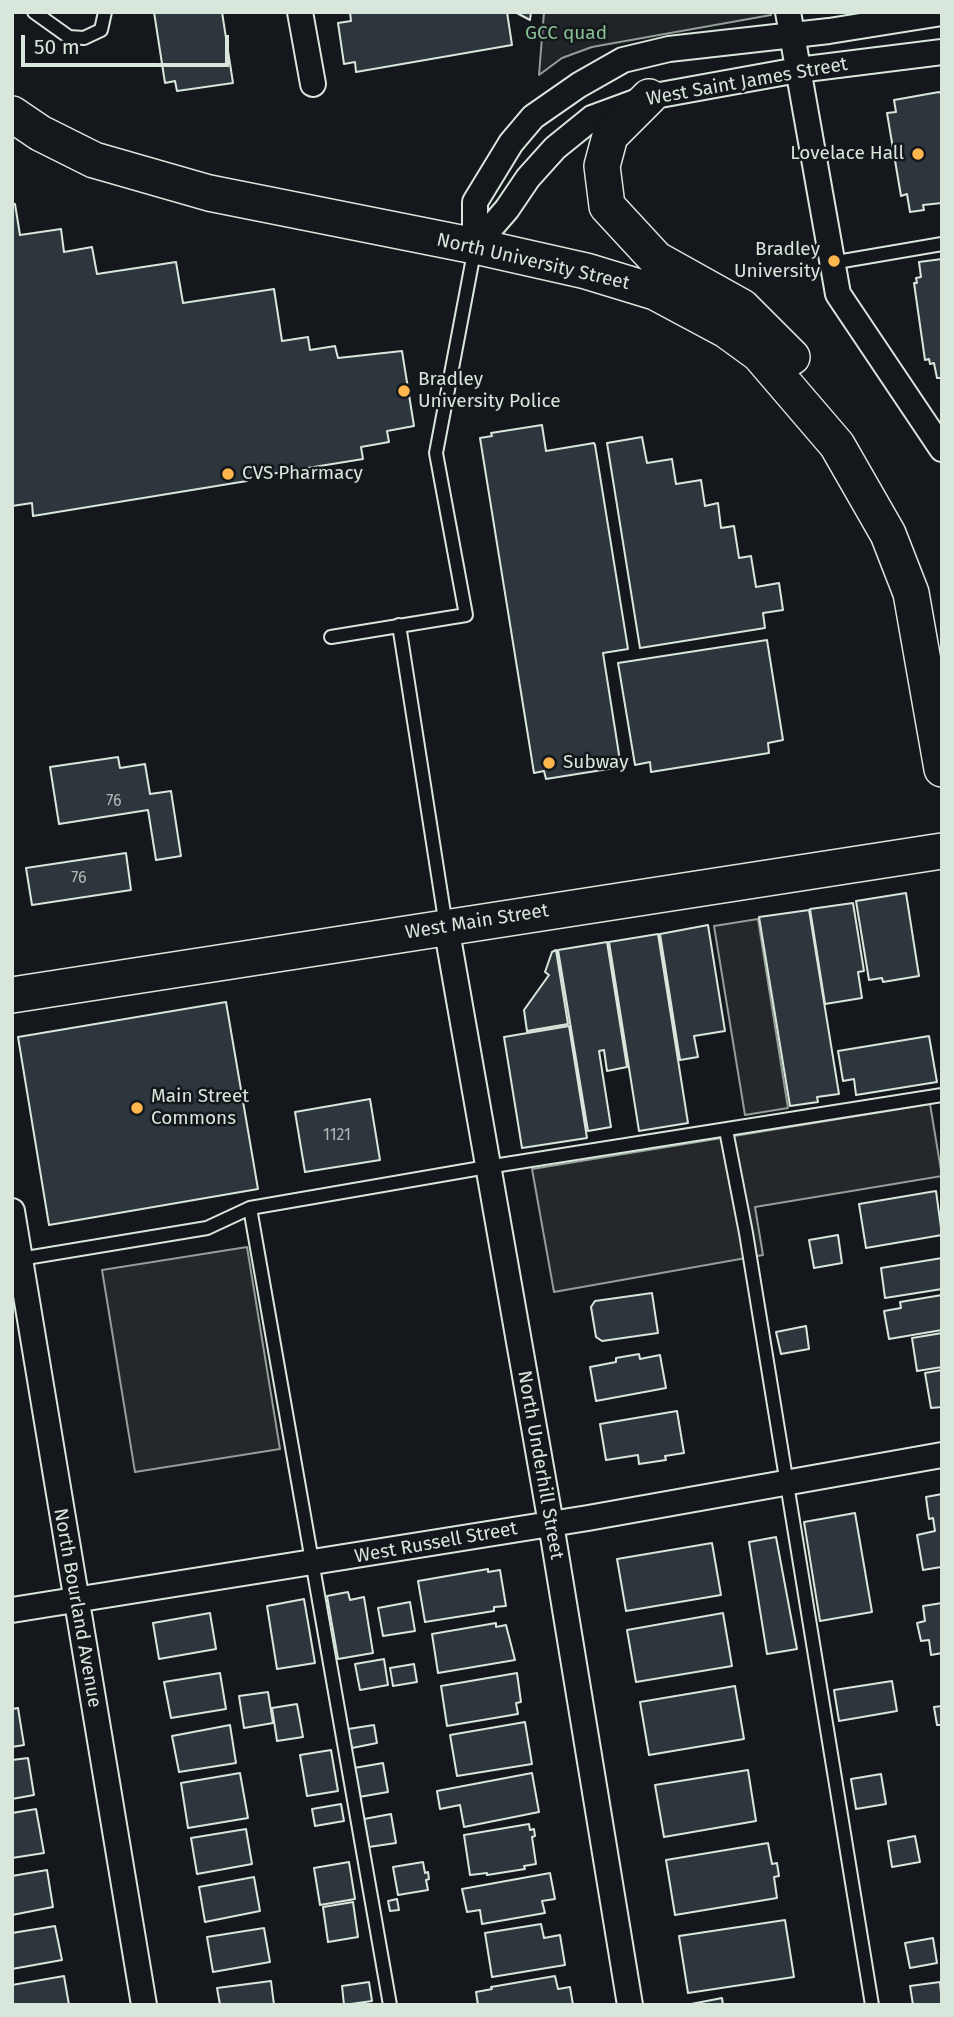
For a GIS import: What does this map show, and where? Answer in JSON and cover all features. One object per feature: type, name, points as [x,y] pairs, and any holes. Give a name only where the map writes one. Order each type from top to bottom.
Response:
[{"type":"main road","points":[[649,97],[610,136],[602,166],[607,206],[656,259],[742,307],[792,356],[803,404]]},
{"type":"main road","name":"North University Street","points":[[12,114],[94,160],[209,193],[586,271],[655,292],[726,330],[759,354],[837,445],[888,534],[911,593],[942,769]]},
{"type":"main road","name":"West Main Street","points":[[12,995],[942,851]]},
{"type":"street","points":[[300,12],[313,84]]},
{"type":"street","name":"West Saint James Street","points":[[475,246],[475,202],[495,167],[533,117],[579,85],[623,60],[790,23],[942,13]]},
{"type":"street","points":[[790,23],[838,295],[942,449]]},
{"type":"street","name":"West Saint James Street","points":[[475,246],[555,148],[592,118],[649,97],[798,70],[942,52]]},
{"type":"street","name":"North Underhill Street","points":[[446,926],[486,1167],[551,1524],[629,2005]]},
{"type":"street","name":"North Bourland Avenue","points":[[12,1211],[144,2005]]},
{"type":"street","name":"West Russell Street","points":[[12,1610],[313,1564],[942,1455]]},
{"type":"lane","points":[[34,12],[69,37],[84,38],[101,30],[105,12]]},
{"type":"lane","points":[[831,263],[942,244]]},
{"type":"lane","points":[[331,636],[466,615],[436,453],[475,246]]},
{"type":"lane","points":[[399,625],[446,926]]},
{"type":"lane","points":[[20,1259],[207,1228],[250,1208],[486,1167],[942,1095]]},
{"type":"lane","points":[[726,1130],[872,2005]]},
{"type":"lane","points":[[250,1208],[390,2005]]},
{"type":"green space","name":"GCC quad","points":[[544,12],[770,12],[771,15],[592,47],[562,58],[539,75]]},
{"type":"shaded area","points":[[758,919],[788,1108],[745,1115],[714,926]]},
{"type":"shaded area","points":[[930,1104],[942,1176],[755,1207],[763,1255],[554,1292],[532,1169]]},
{"type":"shaded area","points":[[247,1247],[280,1449],[135,1472],[102,1270]]},
{"type":"building","points":[[154,12],[222,12],[233,83],[177,91],[175,81],[165,83]]},
{"type":"building","points":[[350,12],[507,12],[512,45],[356,72],[355,62],[344,64],[338,23],[351,21]]},
{"type":"building","points":[[515,12],[531,12],[530,20]]},
{"type":"building","name":"Lovelace Hall","points":[[939,92],[942,94],[942,203],[923,205],[924,210],[910,212],[907,194],[901,196],[887,113],[896,112],[894,100]]},
{"type":"building","points":[[12,204],[15,204],[20,235],[61,229],[64,252],[92,247],[97,274],[176,262],[183,303],[274,289],[282,341],[308,337],[310,350],[335,346],[338,358],[402,351],[414,426],[387,431],[389,442],[361,447],[363,459],[33,516],[32,503],[12,506]]},
{"type":"building","points":[[942,259],[942,378],[937,378],[934,363],[930,364],[929,359],[925,360],[914,283],[917,283],[916,278],[921,277],[919,262]]},
{"type":"building","points":[[542,425],[546,451],[594,443],[595,445],[628,649],[603,653],[621,767],[546,779],[544,771],[534,773],[480,438],[492,436],[491,433]]},
{"type":"building","points":[[642,437],[647,463],[672,459],[676,484],[701,480],[705,506],[718,503],[721,528],[734,526],[739,558],[751,556],[756,587],[779,583],[783,610],[763,613],[765,628],[640,648],[607,443]]},
{"type":"building","points":[[767,640],[783,740],[768,743],[769,753],[651,772],[650,762],[635,765],[618,663]]},
{"type":"building","points":[[118,757],[120,768],[145,764],[150,794],[171,791],[181,856],[156,860],[148,810],[59,824],[50,767]]},
{"type":"building","points":[[126,853],[131,890],[32,905],[26,868]]},
{"type":"building","points":[[906,893],[919,976],[883,982],[882,978],[869,980],[856,901]]},
{"type":"building","points":[[853,903],[864,971],[858,972],[862,998],[825,1004],[810,909]]},
{"type":"building","points":[[809,910],[839,1094],[817,1097],[818,1102],[790,1106],[759,917]]},
{"type":"building","points":[[708,925],[725,1031],[694,1036],[698,1057],[680,1060],[660,934]]},
{"type":"building","points":[[658,934],[688,1123],[639,1131],[609,942]]},
{"type":"building","points":[[607,942],[627,1067],[607,1071],[604,1050],[599,1051],[611,1127],[588,1131],[558,950]]},
{"type":"building","points":[[556,950],[568,1024],[527,1031],[524,1010],[549,975],[545,972],[552,952]]},
{"type":"building","name":"Main Street Commons","points":[[226,1002],[258,1189],[49,1225],[18,1037]]},
{"type":"building","points":[[569,1026],[587,1138],[522,1148],[504,1037]]},
{"type":"building","points":[[929,1036],[937,1082],[856,1095],[854,1079],[843,1081],[838,1051]]},
{"type":"building","points":[[370,1099],[380,1160],[305,1172],[295,1112]]},
{"type":"building","points":[[936,1191],[942,1235],[866,1248],[859,1204]]},
{"type":"building","points":[[838,1235],[842,1263],[814,1268],[809,1240]]},
{"type":"building","points":[[942,1258],[942,1289],[885,1298],[881,1268]]},
{"type":"building","points":[[652,1293],[658,1333],[602,1341],[596,1337],[591,1307],[595,1301]]},
{"type":"building","points":[[942,1295],[942,1330],[889,1339],[884,1311],[901,1308],[900,1302]]},
{"type":"building","points":[[806,1326],[809,1349],[781,1354],[776,1332]]},
{"type":"building","points":[[942,1333],[942,1367],[917,1371],[912,1338]]},
{"type":"building","points":[[639,1354],[640,1359],[660,1355],[666,1388],[596,1401],[590,1367]]},
{"type":"building","points":[[942,1370],[942,1407],[931,1408],[925,1373]]},
{"type":"building","points":[[677,1411],[684,1453],[665,1456],[666,1460],[639,1464],[638,1455],[606,1460],[600,1424]]},
{"type":"building","points":[[942,1494],[942,1574],[941,1567],[923,1570],[917,1535],[935,1531],[933,1518],[929,1519],[926,1497]]},
{"type":"building","points":[[855,1513],[872,1612],[820,1621],[804,1522]]},
{"type":"building","points":[[776,1537],[797,1649],[767,1654],[749,1542]]},
{"type":"building","points":[[712,1543],[721,1595],[626,1611],[617,1559]]},
{"type":"building","points":[[488,1569],[488,1572],[500,1570],[506,1606],[494,1607],[494,1611],[425,1622],[418,1581]]},
{"type":"building","points":[[348,1592],[350,1600],[364,1597],[373,1653],[338,1659],[327,1596]]},
{"type":"building","points":[[304,1599],[315,1663],[277,1669],[267,1606]]},
{"type":"building","points":[[410,1602],[415,1631],[383,1636],[378,1608]]},
{"type":"building","points":[[942,1603],[942,1653],[931,1655],[929,1640],[921,1641],[917,1623],[925,1621],[923,1606]]},
{"type":"building","points":[[210,1613],[216,1649],[159,1659],[153,1623]]},
{"type":"building","points":[[723,1613],[732,1666],[636,1682],[627,1630]]},
{"type":"building","points":[[496,1623],[496,1627],[506,1625],[515,1660],[438,1673],[432,1634]]},
{"type":"building","points":[[384,1659],[388,1685],[360,1690],[355,1664]]},
{"type":"building","points":[[414,1664],[417,1682],[393,1686],[390,1668]]},
{"type":"building","points":[[220,1673],[226,1709],[171,1718],[164,1682]]},
{"type":"building","points":[[517,1673],[521,1702],[516,1703],[518,1714],[447,1726],[441,1686]]},
{"type":"building","points":[[892,1681],[897,1711],[839,1721],[834,1690]]},
{"type":"building","points":[[735,1686],[744,1739],[649,1755],[640,1702]]},
{"type":"building","points":[[268,1692],[273,1723],[244,1728],[239,1696]]},
{"type":"building","points":[[297,1704],[303,1737],[277,1741],[272,1708]]},
{"type":"building","points":[[942,1706],[942,1725],[937,1725],[934,1707]]},
{"type":"building","points":[[18,1708],[24,1745],[12,1747],[12,1709]]},
{"type":"building","points":[[525,1722],[532,1764],[457,1776],[450,1735]]},
{"type":"building","points":[[230,1725],[236,1763],[179,1772],[172,1736]]},
{"type":"building","points":[[374,1725],[377,1743],[352,1748],[348,1729]]},
{"type":"building","points":[[331,1750],[338,1791],[307,1796],[300,1755]]},
{"type":"building","points":[[28,1758],[34,1795],[12,1799],[12,1760]]},
{"type":"building","points":[[383,1763],[388,1792],[359,1797],[354,1768]]},
{"type":"building","points":[[748,1770],[756,1821],[664,1837],[655,1785]]},
{"type":"building","points":[[240,1773],[248,1818],[188,1828],[181,1783]]},
{"type":"building","points":[[532,1773],[539,1812],[464,1827],[460,1805],[440,1809],[437,1791]]},
{"type":"building","points":[[881,1774],[886,1804],[856,1809],[851,1779]]},
{"type":"building","points":[[341,1804],[344,1821],[315,1826],[312,1809]]},
{"type":"building","points":[[36,1809],[44,1853],[12,1858],[12,1813]]},
{"type":"building","points":[[391,1814],[396,1843],[369,1847],[364,1819]]},
{"type":"building","points":[[529,1824],[530,1830],[534,1829],[535,1836],[532,1837],[536,1864],[524,1866],[525,1869],[470,1875],[464,1835]]},
{"type":"building","points":[[246,1829],[252,1864],[197,1874],[191,1838]]},
{"type":"building","points":[[915,1836],[920,1862],[892,1867],[888,1841]]},
{"type":"building","points":[[768,1843],[772,1864],[777,1863],[779,1876],[774,1877],[777,1898],[675,1915],[666,1860]]},
{"type":"building","points":[[349,1862],[355,1899],[320,1905],[314,1868]]},
{"type":"building","points":[[423,1862],[425,1873],[428,1872],[428,1890],[398,1895],[393,1867]]},
{"type":"building","points":[[47,1870],[53,1907],[12,1915],[12,1876]]},
{"type":"building","points":[[550,1873],[555,1899],[542,1901],[545,1913],[482,1924],[480,1910],[467,1912],[462,1889]]},
{"type":"building","points":[[254,1877],[260,1911],[205,1922],[199,1887]]},
{"type":"building","points":[[397,1899],[399,1910],[390,1911],[388,1901]]},
{"type":"building","points":[[353,1902],[358,1937],[328,1942],[323,1907]]},
{"type":"building","points":[[785,1920],[794,1977],[688,1993],[679,1936]]},
{"type":"building","points":[[541,1924],[544,1938],[560,1935],[565,1965],[492,1977],[485,1933]]},
{"type":"building","points":[[55,1926],[62,1960],[12,1969],[12,1933]]},
{"type":"building","points":[[264,1928],[270,1962],[213,1972],[207,1937]]},
{"type":"building","points":[[933,1938],[937,1963],[910,1968],[905,1943]]},
{"type":"building","points":[[64,1976],[69,2005],[13,2005],[12,1985]]},
{"type":"building","points":[[555,1976],[558,1989],[570,1987],[573,2005],[478,2005],[476,1992]]},
{"type":"building","points":[[271,1981],[274,2005],[220,2005],[217,1988]]},
{"type":"building","points":[[369,1982],[372,2001],[344,2005],[342,1986]]},
{"type":"building","points":[[940,1982],[942,2005],[913,2005],[910,1986]]},
{"type":"building","points":[[722,1998],[723,2005],[686,2005]]},
{"type":"place","name":"Lovelace Hall","points":[[918,154]]},
{"type":"place","name":"Bradley University","points":[[834,261]]},
{"type":"place","name":"Bradley University Police","points":[[404,391]]},
{"type":"place","name":"CVS Pharmacy","points":[[228,474]]},
{"type":"place","name":"Subway","points":[[549,763]]},
{"type":"place","name":"Main Street Commons","points":[[137,1108]]}]
